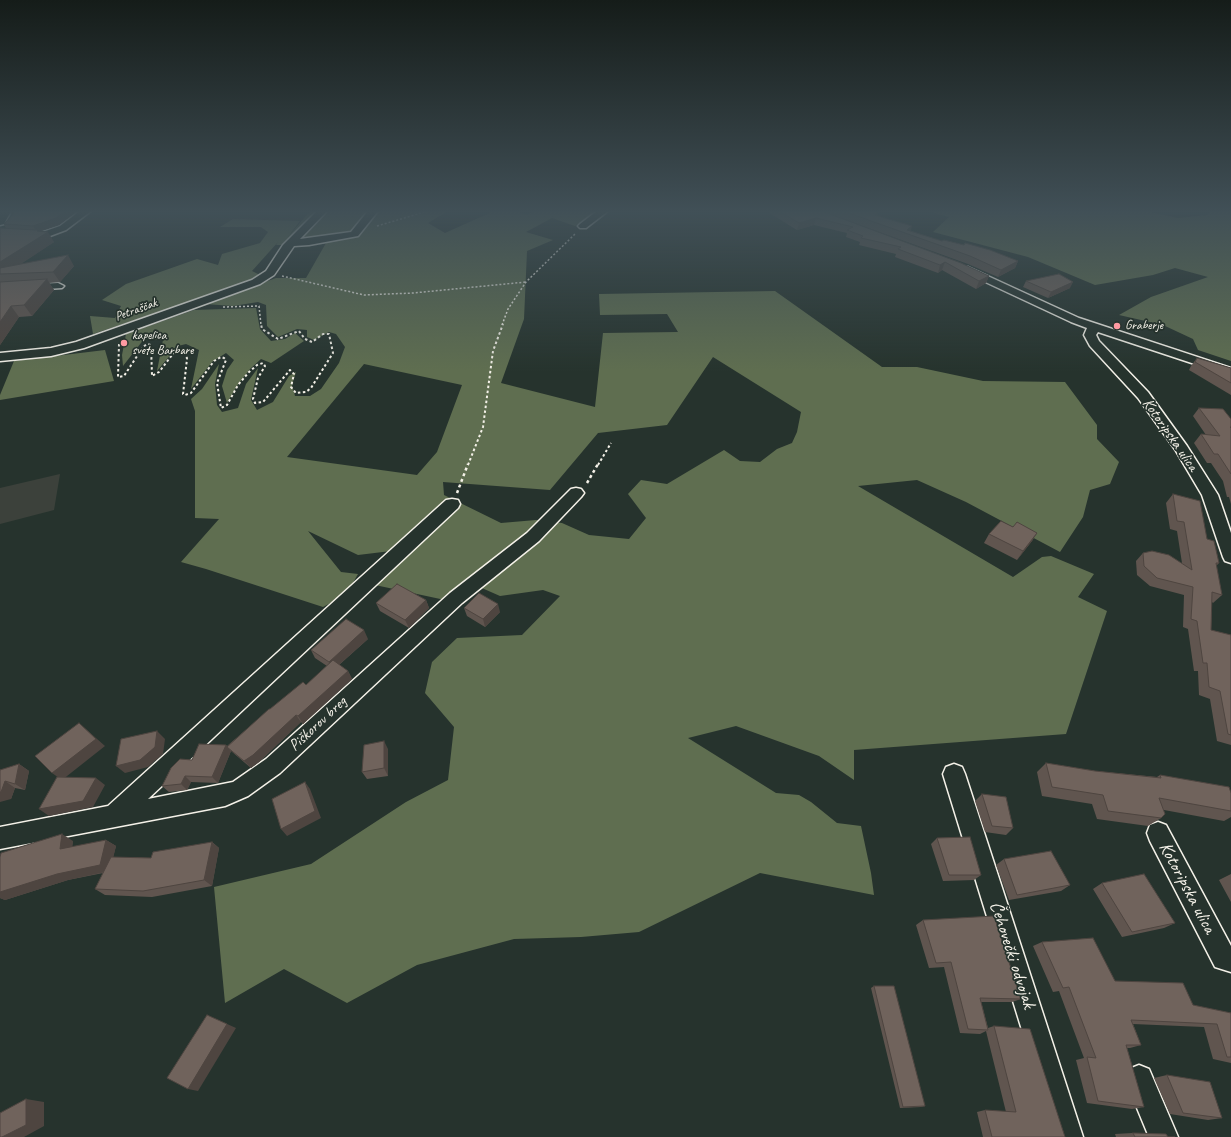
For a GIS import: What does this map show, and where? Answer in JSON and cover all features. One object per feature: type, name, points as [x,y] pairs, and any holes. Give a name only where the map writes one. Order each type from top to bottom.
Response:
[{"type":"street","name":"Petraščak","points":[[0,357],[62,350],[106,336],[256,282],[270,273],[276,264]]},
{"type":"street","points":[[956,264],[1094,327],[1231,372]]},
{"type":"street","points":[[0,289],[58,286]]},
{"type":"street","name":"Kotoripska ulica","points":[[1094,327],[1090,335],[1094,343],[1143,395],[1182,449],[1210,495],[1231,557]]},
{"type":"street","name":"Piškorov breg","points":[[0,838],[224,795],[240,789],[273,766],[456,598],[533,537],[576,493]]},
{"type":"street","points":[[115,815],[452,504]]},
{"type":"street","name":"Čehovečki odvojak","points":[[954,774],[1069,1137]]},
{"type":"street","name":"Kotoripska ulica","points":[[1158,833],[1224,958],[1231,959]]},
{"type":"street","points":[[1139,1079],[1164,1137]]},
{"type":"path","points":[[452,504],[483,427],[493,351],[508,309],[526,282],[544,264]]},
{"type":"path","points":[[270,273],[364,295],[413,293],[526,282]]},
{"type":"path","points":[[106,336],[120,345],[118,352],[118,377],[124,376],[140,351],[147,344],[151,345],[153,365],[152,376],[159,372],[176,350],[186,352],[187,359],[183,394],[186,395],[191,393],[214,361],[221,357],[224,358],[226,360],[217,383],[219,405],[224,408],[249,372],[257,365],[263,363],[265,366],[258,378],[253,399],[255,403],[263,402],[290,370],[294,374],[291,387],[296,393],[306,392],[311,388],[333,353],[329,334],[323,334],[309,342],[299,331],[281,338],[269,335],[262,329],[259,306],[188,306]]},
{"type":"path","points":[[576,493],[589,480],[611,443]]},
{"type":"shaded area","points":[[60,474],[54,510],[0,524],[0,488]]},
{"type":"green space","points":[[183,264],[258,264],[252,271],[260,275],[251,281],[93,334],[90,316],[115,318],[121,306],[102,300],[126,284]]},
{"type":"green space","points":[[314,264],[526,264],[524,319],[501,383],[595,407],[603,333],[678,332],[667,314],[600,315],[599,294],[775,291],[882,367],[917,367],[983,381],[1065,382],[1097,425],[1097,439],[1119,462],[1110,484],[1090,490],[1083,517],[1060,552],[966,502],[917,480],[858,486],[1013,577],[1042,557],[1051,556],[1094,574],[1078,597],[1107,611],[1066,734],[854,750],[854,780],[819,756],[736,726],[688,738],[776,793],[799,795],[811,802],[837,823],[861,826],[874,895],[760,873],[639,932],[581,937],[514,939],[417,965],[347,1003],[284,969],[225,1003],[214,887],[311,864],[406,802],[448,780],[454,727],[425,693],[432,662],[457,638],[522,635],[560,596],[543,590],[500,596],[475,585],[459,603],[375,585],[391,551],[358,555],[308,531],[341,572],[358,574],[346,595],[323,607],[181,562],[219,519],[195,518],[195,411],[191,399],[202,389],[219,364],[215,384],[217,405],[222,412],[238,408],[246,384],[258,368],[251,400],[257,410],[273,402],[289,376],[296,372],[292,385],[295,396],[310,396],[321,389],[339,363],[345,347],[336,334],[329,332],[314,340],[307,337],[307,330],[297,329],[278,337],[267,326],[266,305],[258,302],[233,306],[205,304],[276,278],[306,278]],"holes":[[[713,357],[801,412],[797,432],[792,443],[777,449],[760,462],[740,461],[724,450],[667,484],[641,480],[628,494],[646,518],[629,539],[589,535],[562,523],[536,520],[501,523],[444,495],[443,482],[550,490],[598,433],[667,425]],[[364,364],[462,385],[437,452],[417,475],[287,457]]]},
{"type":"green space","points":[[1045,264],[1231,264],[1231,361],[1198,350],[1193,339],[1163,325],[1119,315],[1151,297],[1208,277],[1175,268],[1153,275],[1095,285]]},
{"type":"green space","points":[[256,308],[260,329],[271,341],[285,339],[295,333],[304,341],[271,363],[261,359],[250,369],[237,386],[227,403],[222,386],[227,370],[234,360],[226,353],[212,362],[191,389],[199,350],[186,344],[178,346],[157,371],[163,340],[144,339],[123,366],[122,355],[126,334],[194,310]]},
{"type":"green space","points":[[105,350],[114,381],[0,400],[0,395],[14,361]]},
{"type":"building","points":[[21,264],[60,264],[53,272],[0,274],[0,268]]},
{"type":"building","points":[[949,264],[963,264],[989,276],[979,281]]},
{"type":"building","points":[[988,264],[1012,264],[1001,270]]},
{"type":"building","points":[[1059,274],[1073,282],[1051,292],[1026,281]]},
{"type":"building","points":[[47,279],[24,305],[11,306],[0,322],[0,282]]},
{"type":"building","points":[[1197,358],[1231,368],[1231,383],[1195,362]]},
{"type":"building","points":[[1199,408],[1223,409],[1231,419],[1231,474],[1218,454],[1214,454],[1201,434],[1220,436]]},
{"type":"building","points":[[1173,494],[1200,501],[1207,539],[1214,541],[1219,563],[1216,563],[1222,595],[1212,592],[1211,630],[1231,635],[1231,735],[1228,734],[1220,691],[1209,687],[1207,663],[1203,663],[1197,621],[1191,619],[1193,587],[1157,578],[1144,566],[1143,553],[1152,551],[1169,555],[1192,570],[1184,522],[1177,521]]},
{"type":"building","points":[[1001,521],[1013,527],[1017,522],[1037,533],[1023,551],[989,534]]},
{"type":"building","points":[[397,584],[426,600],[405,620],[376,603]]},
{"type":"building","points":[[479,593],[498,604],[483,619],[464,608]]},
{"type":"building","points":[[346,619],[364,630],[329,662],[311,650]]},
{"type":"building","points":[[333,660],[348,671],[298,716],[296,715],[253,755],[244,761],[227,747],[269,709],[303,682],[306,685]]},
{"type":"building","points":[[79,723],[96,739],[52,773],[35,756]]},
{"type":"building","points":[[157,731],[155,747],[140,760],[116,766],[121,739]]},
{"type":"building","points":[[384,741],[384,768],[362,772],[364,745]]},
{"type":"building","points":[[199,744],[226,745],[212,777],[185,776],[181,784],[162,786],[171,768],[180,759],[192,760]]},
{"type":"building","points":[[1046,763],[1095,771],[1161,778],[1160,775],[1229,787],[1231,793],[1231,811],[1159,798],[1165,814],[1161,818],[1108,811],[1103,795],[1052,787]]},
{"type":"building","points":[[19,764],[15,784],[5,781],[0,792],[0,770]]},
{"type":"building","points":[[57,777],[96,778],[83,801],[39,809]]},
{"type":"building","points":[[305,782],[315,811],[281,829],[272,799]]},
{"type":"building","points":[[982,794],[1006,797],[1013,828],[992,826]]},
{"type":"building","points":[[62,834],[60,849],[106,840],[100,865],[57,874],[0,892],[1,853]]},
{"type":"building","points":[[970,837],[981,875],[949,875],[937,838]]},
{"type":"building","points":[[212,842],[204,880],[143,891],[95,889],[111,857],[151,858],[153,852]]},
{"type":"building","points":[[1051,851],[1070,885],[1017,895],[1004,859]]},
{"type":"building","points":[[1144,874],[1175,923],[1132,932],[1102,883]]},
{"type":"building","points":[[994,916],[1021,999],[980,998],[988,1030],[968,1029],[951,962],[936,963],[923,920]]},
{"type":"building","points":[[1093,938],[1115,981],[1183,983],[1193,1005],[1231,1013],[1231,1057],[1227,1057],[1217,1024],[1131,1020],[1141,1045],[1126,1045],[1144,1107],[1098,1101],[1087,1057],[1096,1058],[1069,987],[1063,988],[1042,942]]},
{"type":"building","points":[[874,986],[894,986],[925,1106],[903,1107]]},
{"type":"building","points":[[207,1015],[227,1024],[188,1089],[167,1078]]},
{"type":"building","points":[[994,1026],[1030,1029],[1065,1137],[992,1137],[985,1110],[1016,1112]]},
{"type":"building","points":[[1167,1075],[1210,1082],[1222,1118],[1183,1113]]},
{"type":"building","points":[[26,1099],[26,1125],[0,1137],[0,1113]]},
{"type":"building","points":[[1133,1133],[1166,1134],[1168,1137],[1135,1137]]},
{"type":"place","name":"Graberje","points":[[1117,326]]},
{"type":"place","name":"kapelica svete Barbare","points":[[124,343]]}]
